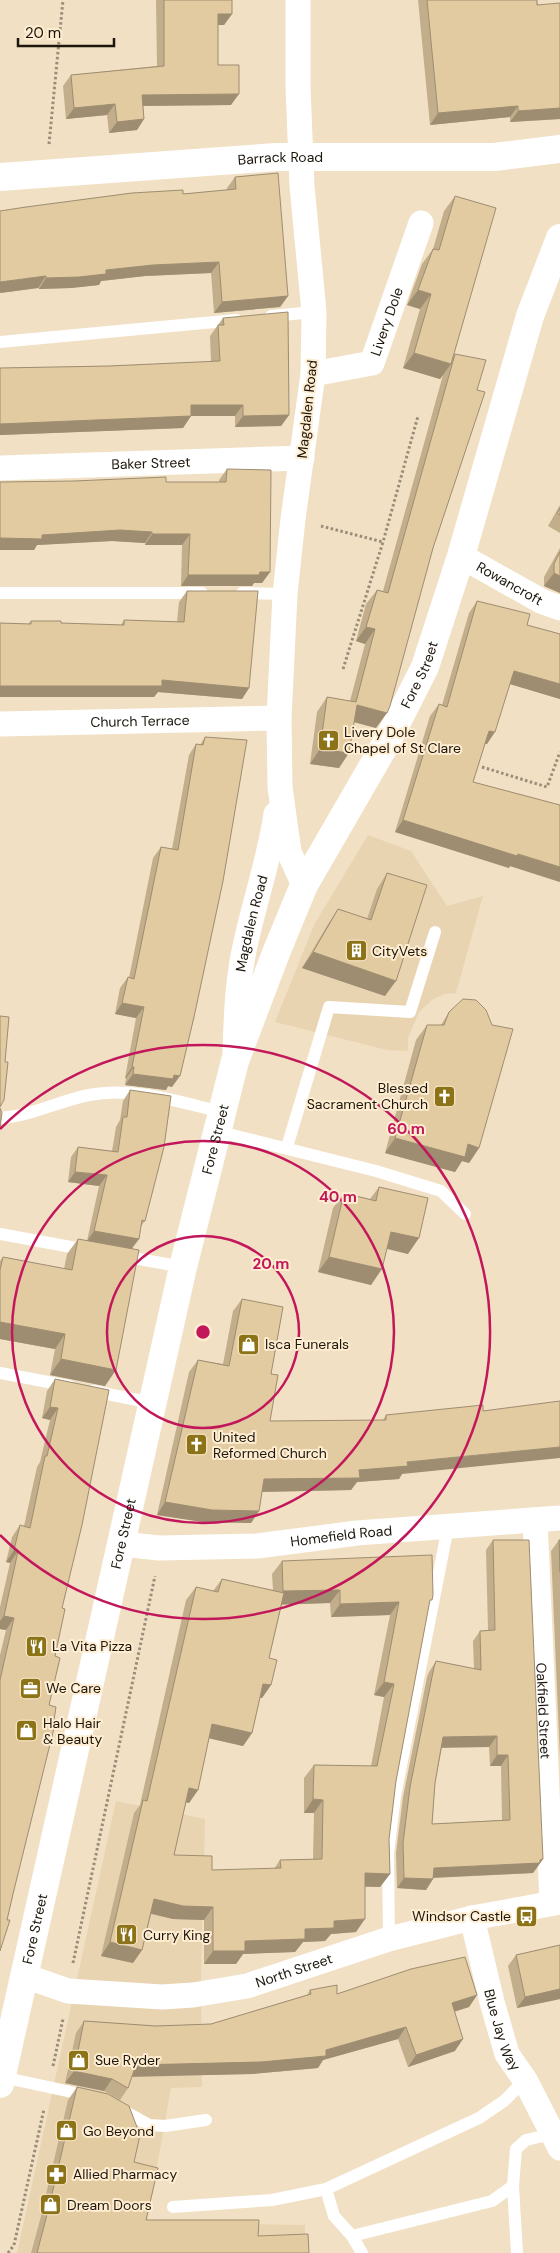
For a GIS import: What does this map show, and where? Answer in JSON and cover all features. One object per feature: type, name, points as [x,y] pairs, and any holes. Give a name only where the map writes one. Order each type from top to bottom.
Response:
[{"type":"main road","name":"Barrack Road","points":[[0,177],[300,156],[494,157],[560,149]]},
{"type":"main road","name":"Fore Street","points":[[2,2071],[25,1976],[183,1267],[235,1062],[304,885],[389,738],[425,667],[461,556],[530,316],[560,238]]},
{"type":"street","name":"Magdalen Road","points":[[298,0],[300,156],[314,312],[313,374],[293,519],[286,594],[279,718],[280,787],[289,852],[304,885]]},
{"type":"street","name":"Livery Dole","points":[[313,374],[372,363],[421,222]]},
{"type":"street","name":"Baker Street","points":[[0,468],[302,458]]},
{"type":"street","name":"Rowancroft","points":[[461,556],[542,601],[560,608]]},
{"type":"street","name":"Church Terrace","points":[[0,724],[279,718]]},
{"type":"street","name":"Magdalen Road","points":[[235,1062],[239,979],[243,954],[272,844],[280,787]]},
{"type":"street","name":"Homefield Road","points":[[122,1544],[159,1548],[258,1546],[357,1533],[560,1518]]},
{"type":"street","name":"Oakfield Street","points":[[536,1520],[556,1903]]},
{"type":"street","name":"North Street","points":[[25,1976],[68,1992],[162,1997],[193,1995],[247,1986],[389,1939],[472,1918],[556,1903]]},
{"type":"street","name":"Blue Jay Way","points":[[472,1918],[492,2002],[508,2054],[557,2137]]},
{"type":"lane","points":[[0,342],[314,312]]},
{"type":"lane","points":[[0,593],[286,594]]},
{"type":"lane","points":[[287,1148],[329,1007],[410,1012],[435,932]]},
{"type":"lane","points":[[0,1118],[17,1117],[90,1095],[121,1091],[219,1121],[287,1148],[376,1171],[441,1191],[465,1214]]},
{"type":"lane","points":[[0,1234],[183,1267]]},
{"type":"lane","points":[[0,1373],[152,1403]]},
{"type":"lane","points":[[389,1939],[388,1853],[395,1796],[448,1527]]},
{"type":"lane","points":[[2,2071],[48,2088],[106,2101],[149,2125],[165,2126],[206,2120]]},
{"type":"lane","points":[[173,2207],[272,2200],[326,2189],[479,2118],[504,2101],[525,2080]]},
{"type":"lane","points":[[517,2253],[513,2186],[516,2149],[526,2140],[557,2137]]},
{"type":"lane","points":[[352,2236],[492,2202],[513,2186]]},
{"type":"lane","points":[[326,2189],[334,2216],[352,2236],[362,2253]]},
{"type":"path","points":[[46,173],[63,0]]},
{"type":"path","points":[[343,669],[383,542],[418,416]]},
{"type":"path","points":[[293,519],[383,542]]},
{"type":"path","points":[[482,767],[547,787],[560,752]]},
{"type":"path","points":[[8,2253],[14,2246],[48,2088],[157,1567],[159,1548]]},
{"type":"shaded area","points":[[368,835],[411,851],[447,906],[483,896],[456,993],[444,994],[432,1000],[419,1012],[408,1038],[408,1051],[387,1050],[275,1022],[314,925]]},
{"type":"shaded area","points":[[116,1801],[205,1819],[201,1976],[202,2087],[171,2088],[147,2223],[305,2225],[305,2253],[17,2253]]},
{"type":"building","points":[[164,0],[232,0],[232,14],[218,14],[218,65],[239,65],[239,94],[142,95],[144,119],[117,122],[115,104],[74,108],[71,75],[164,66]]},
{"type":"building","points":[[427,0],[537,0],[537,5],[560,3],[560,108],[518,111],[518,106],[438,113]]},
{"type":"building","points":[[278,173],[288,296],[222,302],[219,262],[153,265],[106,270],[106,274],[79,277],[46,278],[46,276],[0,282],[0,211],[132,193],[183,190],[183,194],[236,189],[235,177]]},
{"type":"building","points":[[455,196],[496,208],[451,364],[414,353],[431,294],[418,290],[433,249],[439,250]]},
{"type":"building","points":[[288,312],[289,415],[243,416],[243,405],[191,405],[191,416],[0,424],[0,368],[220,361],[218,325],[224,325],[223,318]]},
{"type":"building","points":[[455,354],[486,360],[477,390],[485,392],[433,548],[390,706],[387,713],[357,705],[349,753],[320,749],[327,697],[356,702],[375,629],[366,627],[377,590],[388,593]]},
{"type":"building","points":[[227,469],[271,470],[270,572],[260,572],[259,575],[188,575],[190,534],[152,534],[152,532],[120,530],[42,535],[42,539],[0,538],[0,482],[166,477],[166,482],[226,482]]},
{"type":"building","points":[[560,552],[560,576],[554,573],[554,564]]},
{"type":"building","points":[[187,591],[258,591],[249,688],[162,680],[162,686],[0,686],[0,623],[31,624],[31,621],[61,621],[61,623],[124,625],[124,620],[184,622]]},
{"type":"building","points":[[477,601],[530,614],[527,625],[560,634],[560,684],[514,671],[495,732],[489,731],[473,782],[560,805],[560,867],[518,854],[517,856],[403,820],[439,704],[447,707]]},
{"type":"building","points":[[205,737],[247,740],[223,881],[194,1017],[180,1076],[174,1075],[173,1079],[133,1074],[134,1067],[132,1067],[144,1007],[122,1003],[128,977],[134,979],[161,847],[178,850],[196,744],[203,745]]},
{"type":"building","name":"CityVets","points":[[387,873],[427,885],[396,981],[313,952],[338,909],[371,920]]},
{"type":"building","name":"Blessed Sacrament Church","points":[[463,999],[476,1000],[486,1010],[492,1025],[513,1029],[479,1148],[468,1144],[465,1157],[395,1138],[427,1025],[444,1025],[449,1012]]},
{"type":"building","points":[[0,1016],[9,1017],[5,1062],[8,1062],[4,1100],[0,1107]]},
{"type":"building","points":[[130,1090],[171,1096],[164,1147],[145,1221],[142,1220],[139,1239],[94,1231],[107,1175],[75,1172],[78,1147],[118,1152],[123,1117],[127,1117]]},
{"type":"building","points":[[0,1108],[2,1113],[0,1128]]},
{"type":"building","points":[[379,1187],[428,1198],[419,1238],[391,1232],[382,1269],[329,1257],[344,1193],[376,1201]]},
{"type":"building","points":[[78,1239],[139,1250],[116,1370],[61,1359],[65,1334],[0,1322],[0,1270],[3,1257],[72,1270]]},
{"type":"building","points":[[242,1299],[283,1307],[271,1374],[278,1375],[270,1421],[386,1420],[386,1415],[483,1405],[483,1411],[560,1401],[560,1447],[407,1462],[408,1466],[359,1470],[360,1478],[264,1479],[259,1511],[212,1510],[165,1502],[198,1360],[229,1366]]},
{"type":"building","points":[[55,1379],[109,1390],[82,1525],[62,1608],[65,1609],[55,1656],[60,1658],[49,1705],[56,1707],[54,1720],[56,1720],[7,1920],[10,1920],[0,1951],[0,1680],[14,1618],[4,1616],[18,1551],[14,1550],[20,1525],[30,1528],[45,1456],[47,1456],[58,1408],[50,1407]]},
{"type":"building","points":[[493,1540],[529,1540],[543,1859],[540,1860],[540,1863],[434,1868],[433,1879],[404,1878],[403,1843],[410,1787],[436,1661],[481,1670],[480,1631],[495,1630]],"holes":[[[497,1736],[497,1755],[508,1755],[510,1820],[432,1824],[435,1783],[443,1737]]]},
{"type":"building","points":[[559,1540],[560,1540],[560,1572]]},
{"type":"building","points":[[432,1555],[433,1595],[432,1600],[430,1600],[396,1781],[389,1839],[390,1874],[365,1873],[365,1919],[334,1921],[334,1928],[305,1929],[305,1939],[245,1941],[245,1951],[213,1951],[213,1907],[183,1906],[154,1899],[142,1950],[110,1942],[143,1800],[147,1801],[196,1587],[218,1592],[222,1579],[284,1593],[269,1658],[277,1660],[271,1685],[263,1684],[252,1733],[212,1724],[198,1790],[189,1788],[174,1855],[212,1856],[212,1870],[281,1868],[280,1860],[322,1859],[323,1800],[313,1799],[314,1765],[377,1766],[394,1684],[384,1682],[399,1602],[340,1604],[340,1590],[283,1591],[282,1561]]},
{"type":"building","points":[[560,1945],[560,1989],[525,1997],[516,1955]]},
{"type":"building","points":[[465,1957],[477,1995],[452,2003],[463,2039],[416,2055],[406,2027],[326,2050],[326,2056],[261,2062],[136,2065],[128,2088],[112,2079],[74,2071],[84,2021],[156,2026],[211,2024],[311,1994],[310,1990],[337,1985],[337,1994],[411,1969]]},
{"type":"building","points":[[77,2087],[108,2094],[129,2106],[140,2135],[134,2162],[158,2168],[146,2220],[259,2220],[258,2236],[308,2234],[309,2253],[37,2253]]},
{"type":"place","name":"Livery Dole Chapel of St Clare","points":[[328,740]]},
{"type":"place","name":"CityVets","points":[[356,951]]},
{"type":"place","name":"Blessed Sacrament Church","points":[[444,1096]]},
{"type":"place","name":"Isca Funerals","points":[[249,1344]]},
{"type":"place","name":"United Reformed Church","points":[[197,1445]]},
{"type":"place","name":"La Vita Pizza","points":[[36,1646]]},
{"type":"place","name":"We Care","points":[[30,1688]]},
{"type":"place","name":"Halo Hair & Beauty","points":[[27,1731]]},
{"type":"place","name":"Windsor Castle","points":[[527,1916]]},
{"type":"place","name":"Curry King","points":[[127,1935]]},
{"type":"place","name":"Sue Ryder","points":[[79,2060]]},
{"type":"place","name":"Go Beyond","points":[[67,2131]]},
{"type":"place","name":"Allied Pharmacy","points":[[57,2174]]},
{"type":"place","name":"Dream Doors","points":[[51,2205]]}]
